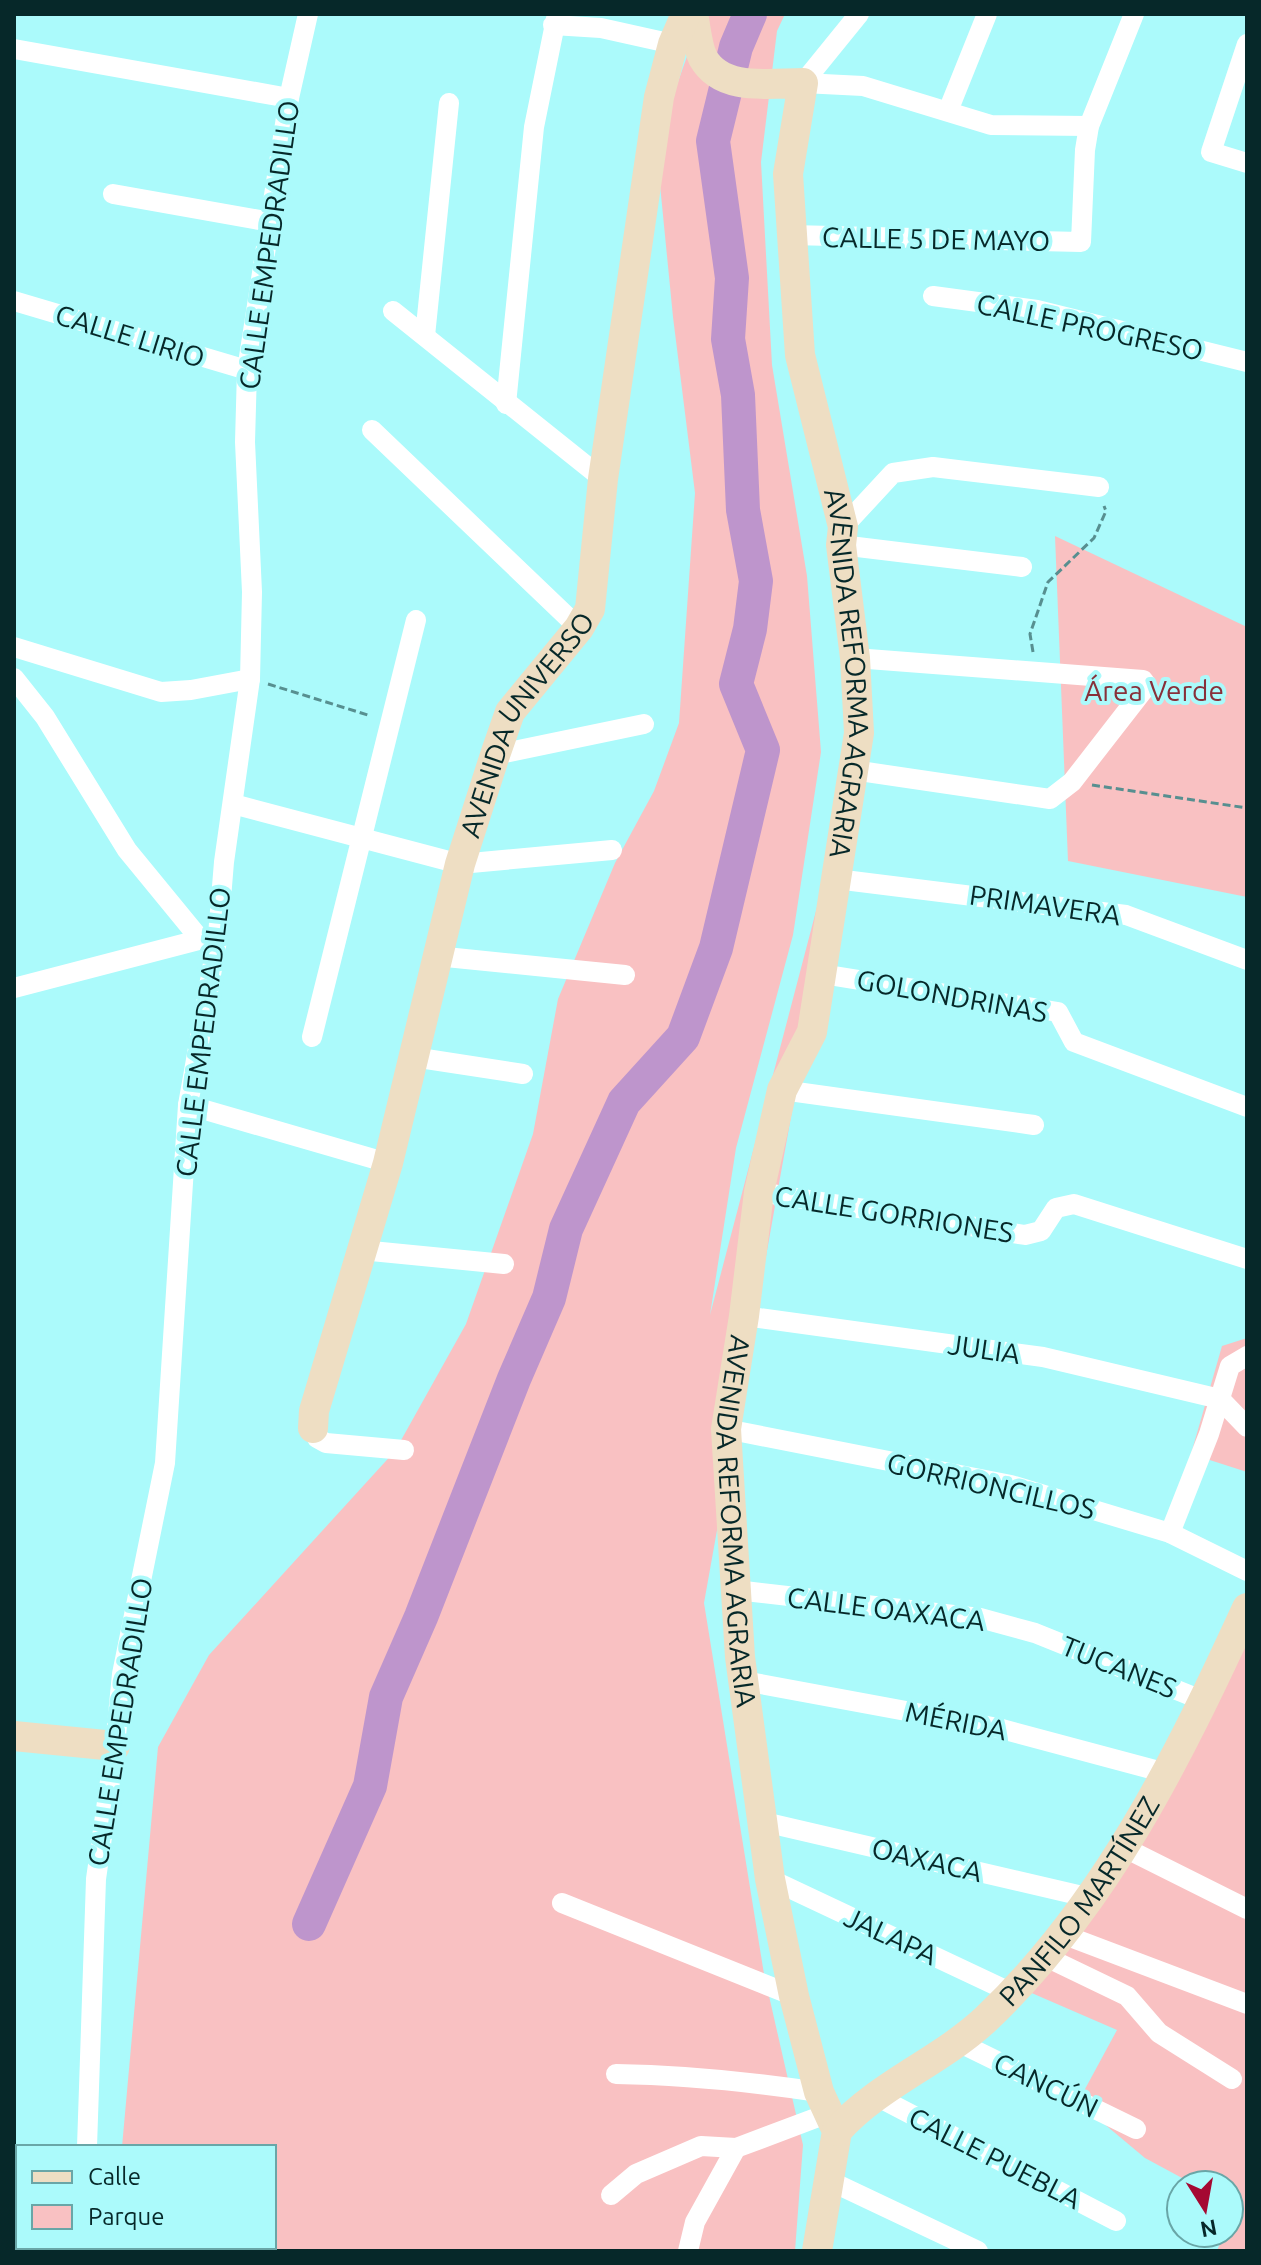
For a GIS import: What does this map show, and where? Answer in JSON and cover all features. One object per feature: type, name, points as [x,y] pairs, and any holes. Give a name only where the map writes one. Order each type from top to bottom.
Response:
[{"type":"street","name":"CALLE EMPEDRADILLO","points":[[87,2145],[96,1879],[122,1674],[165,1463],[188,1105],[209,937],[224,862],[250,679],[252,592],[245,442],[247,370],[289,98],[308,14]]},
{"type":"street","name":"AVENIDA UNIVERSO","points":[[313,1428],[314,1411],[388,1163],[460,864],[495,755],[510,712],[579,628],[590,609],[603,479],[659,97],[673,44],[686,14]]},
{"type":"street","points":[[693,14],[702,56],[711,69],[725,80],[863,86],[991,125],[1089,126],[1134,14]]},
{"type":"street","points":[[803,83],[859,14]]},
{"type":"street","points":[[948,111],[987,14]]},
{"type":"street","points":[[506,404],[534,127],[555,19],[673,44]]},
{"type":"street","points":[[1247,44],[1211,152],[1247,163]]},
{"type":"street","points":[[14,49],[289,98]]},
{"type":"street","name":"AVENIDA REFORMA AGRARIA","points":[[803,83],[788,174],[800,355],[842,536],[855,658],[859,733],[812,1032],[782,1090],[759,1192],[726,1429],[740,1657],[770,1879],[794,1996],[828,2112],[828,2180],[817,2251]]},
{"type":"street","points":[[425,336],[449,103]]},
{"type":"street","name":"CALLE 5 DE MAYO","points":[[791,235],[1081,242],[1089,126]]},
{"type":"street","points":[[113,194],[271,222]]},
{"type":"street","name":"CALLE PROGRESO","points":[[933,296],[1037,310],[1247,362]]},
{"type":"street","name":"CALLE LIRIO","points":[[14,301],[247,370]]},
{"type":"street","points":[[393,311],[603,479]]},
{"type":"street","points":[[372,430],[579,628]]},
{"type":"street","points":[[1022,567],[842,536],[893,473],[933,467],[1099,487]]},
{"type":"street","points":[[312,1037],[416,620]]},
{"type":"street","points":[[14,647],[161,692],[250,679]]},
{"type":"street","points":[[853,770],[1050,799],[1072,782],[1146,684],[1143,680],[855,658]]},
{"type":"street","points":[[14,678],[45,717],[127,850],[209,937],[14,988]]},
{"type":"street","points":[[495,755],[644,724]]},
{"type":"street","points":[[233,804],[460,864],[612,850]]},
{"type":"street","name":"PRIMAVERA","points":[[836,879],[1126,915],[1247,960]]},
{"type":"street","points":[[436,956],[625,975]]},
{"type":"street","name":"GOLONDRINAS","points":[[822,974],[1058,1012],[1074,1042],[1247,1107]]},
{"type":"street","points":[[413,1057],[523,1074]]},
{"type":"street","points":[[782,1090],[1034,1125]]},
{"type":"street","points":[[188,1105],[388,1163]]},
{"type":"street","name":"CALLE GORRIONES","points":[[759,1192],[1025,1235],[1041,1231],[1056,1208],[1074,1204],[1247,1259]]},
{"type":"street","points":[[361,1250],[504,1264]]},
{"type":"street","name":"JULIA","points":[[744,1316],[1043,1357],[1220,1399]]},
{"type":"street","points":[[1170,1533],[1209,1434],[1230,1366],[1247,1356]]},
{"type":"street","points":[[1220,1399],[1247,1427]]},
{"type":"street","points":[[313,1428],[317,1438],[326,1443],[404,1450]]},
{"type":"street","name":"GORRIONCILLOS","points":[[726,1429],[1011,1485],[1170,1533],[1247,1571]]},
{"type":"street","name":"CALLE OAXACA","points":[[736,1590],[980,1618],[1035,1633]]},
{"type":"street","name":"PANFILO MARTÍNEZ","points":[[828,2112],[874,2095],[913,2073],[982,2022],[1053,1945],[1091,1898],[1125,1848],[1204,1701],[1247,1608]]},
{"type":"street","name":"TUCANES","points":[[1035,1633],[1204,1701]]},
{"type":"street","name":"MÉRIDA","points":[[744,1681],[998,1728],[1166,1773]]},
{"type":"street","points":[[14,1736],[115,1746]]},
{"type":"street","name":"OAXACA","points":[[764,1822],[1091,1898]]},
{"type":"street","points":[[1125,1848],[1247,1909]]},
{"type":"street","name":"JALAPA","points":[[770,1879],[1012,1993]]},
{"type":"street","points":[[562,1903],[794,1996]]},
{"type":"street","points":[[1053,1945],[1247,2004]]},
{"type":"street","points":[[1053,1945],[1127,1996],[1159,2033],[1232,2079]]},
{"type":"street","name":"CANCÚN","points":[[956,2041],[1136,2129]]},
{"type":"street","points":[[616,2074],[770,2085],[828,2112]]},
{"type":"street","name":"CALLE PUEBLA","points":[[874,2095],[1116,2221]]},
{"type":"street","points":[[611,2195],[636,2174],[701,2146],[736,2148],[828,2112]]},
{"type":"street","points":[[688,2251],[695,2222],[736,2148]]},
{"type":"street","points":[[828,2180],[978,2251]]},
{"type":"path","points":[[1036,672],[1030,634],[1048,582],[1094,538],[1106,511],[1099,487]]},
{"type":"path","points":[[250,679],[390,722]]},
{"type":"path","points":[[1072,782],[1247,808]]},
{"type":"green space","points":[[702,14],[785,14],[777,31],[761,162],[772,365],[807,576],[821,752],[793,935],[736,1148],[710,1315],[853,770],[704,1603],[764,1974],[803,2145],[795,2251],[163,2251],[276,2249],[276,2145],[122,2145],[158,1747],[209,1655],[395,1451],[466,1324],[533,1134],[558,999],[615,863],[654,791],[679,723],[695,493],[656,144]]},
{"type":"green space","name":"Área Verde","points":[[1055,536],[1247,627],[1247,897],[1068,861]]},
{"type":"green space","points":[[1247,1338],[1247,1472],[1191,1454],[1222,1346]]},
{"type":"green space","points":[[1247,1620],[1247,2251],[1217,2251],[1245,2249],[1245,2169],[1165,2169],[1145,2158],[1078,2102],[1117,2030],[1027,1991]]},
{"type":"waterway","points":[[309,1924],[370,1786],[386,1697],[549,1298],[566,1229],[624,1102],[683,1037],[716,948],[763,750],[736,684],[750,629],[756,581],[743,510],[738,395],[728,339],[732,278],[713,141],[736,47],[750,14]]}]
